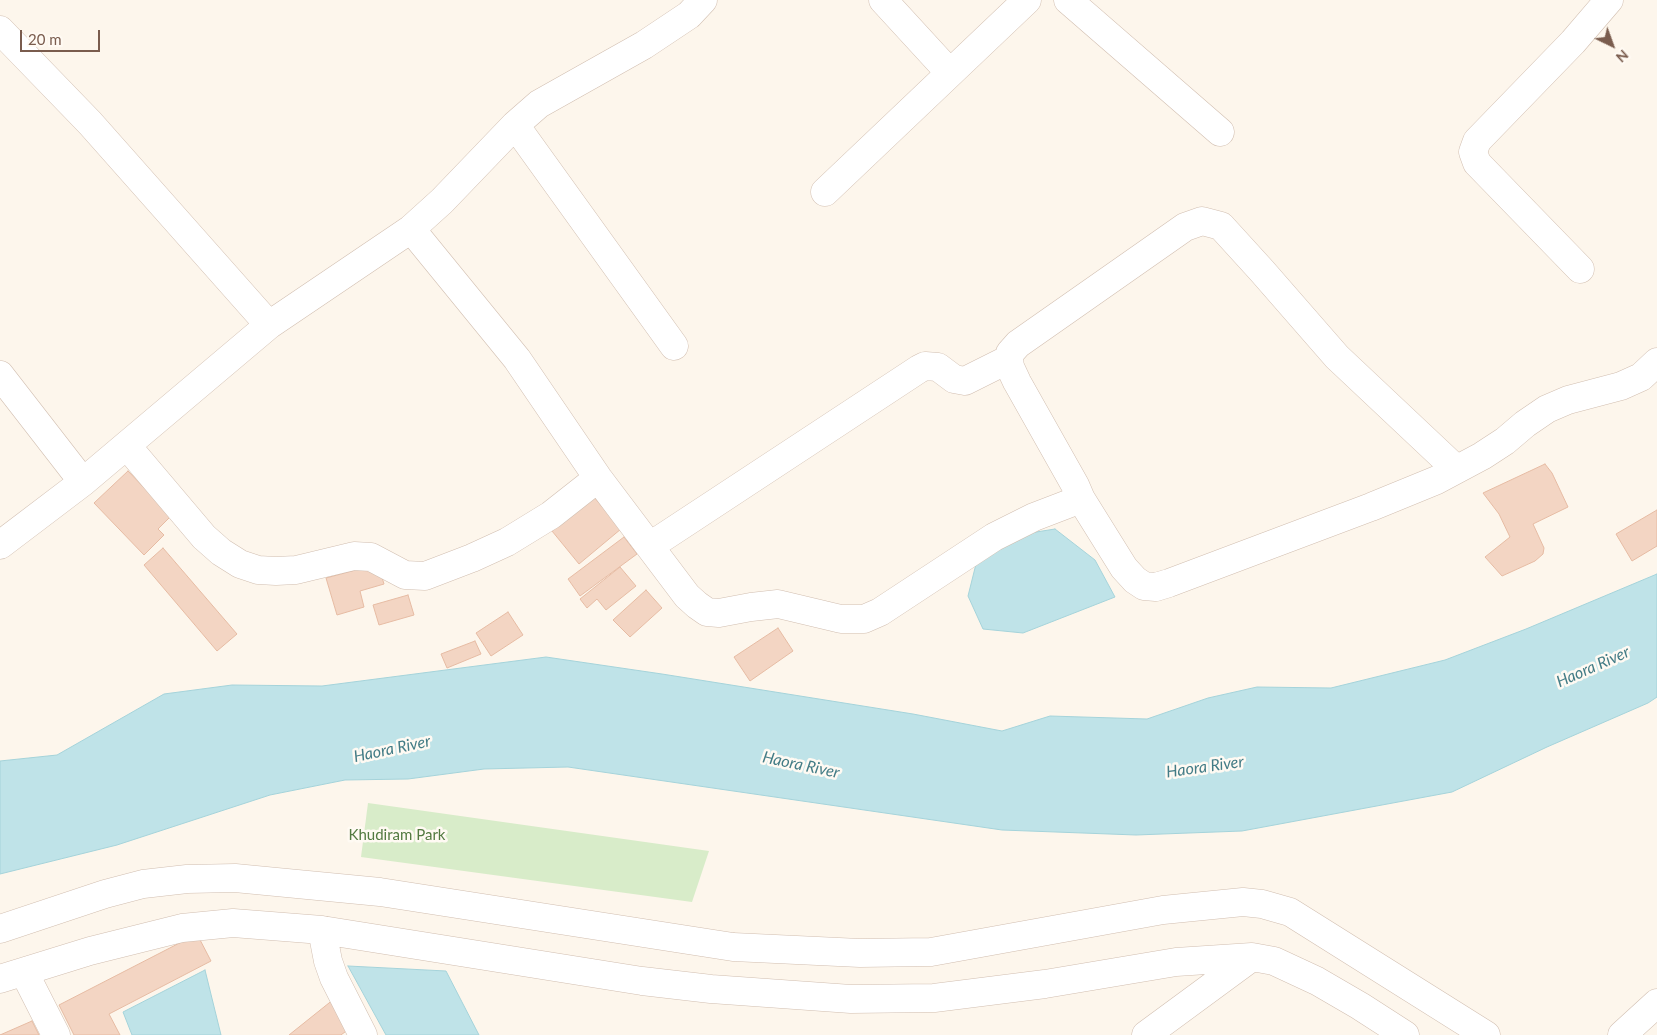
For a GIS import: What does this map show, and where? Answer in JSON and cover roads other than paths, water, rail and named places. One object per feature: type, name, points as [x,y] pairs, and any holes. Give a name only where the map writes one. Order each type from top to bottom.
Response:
[{"type":"street","points":[[0,545],[84,482],[269,326],[412,229],[442,201],[515,125],[539,104],[659,35],[689,15],[703,0]]},
{"type":"street","points":[[883,0],[950,73]]},
{"type":"street","points":[[826,192],[1027,0]]},
{"type":"street","points":[[1068,0],[1220,132]]},
{"type":"street","points":[[1580,268],[1478,162],[1473,152],[1477,140],[1573,42],[1610,0]]},
{"type":"street","points":[[0,30],[90,123],[269,326]]},
{"type":"street","points":[[515,125],[674,346]]},
{"type":"street","points":[[1456,469],[1337,357],[1221,226],[1213,223],[1202,222],[1185,227],[1018,344],[1010,353],[1010,367],[1017,382],[1081,499],[1124,568],[1135,580],[1144,586],[1156,587],[1371,507],[1436,480],[1482,456],[1506,441],[1525,424],[1547,409],[1568,400],[1621,386],[1641,377],[1657,362]]},
{"type":"street","points":[[412,229],[517,359],[598,478],[687,596],[707,612],[719,613],[778,604],[841,619],[864,619],[880,612],[994,537],[1034,517],[1081,499]]},
{"type":"street","points":[[650,546],[919,369],[925,366],[938,367],[954,379],[965,380],[1009,359]]},
{"type":"street","points":[[0,375],[84,482]]},
{"type":"street","points":[[127,446],[204,537],[221,552],[240,564],[258,570],[296,570],[360,556],[371,557],[405,575],[425,576],[507,542],[551,515],[598,478]]},
{"type":"street","points":[[0,929],[105,894],[143,884],[187,879],[235,878],[380,892],[733,947],[860,953],[931,952],[1163,910],[1243,902],[1262,904],[1290,912],[1486,1035]]},
{"type":"street","points":[[56,1035],[12,976],[90,951],[182,928],[233,922],[322,930],[642,981],[711,989],[851,999],[934,998],[1045,984],[1176,962],[1252,957],[1274,961],[1317,981],[1405,1035]]},
{"type":"street","points":[[322,930],[328,961],[334,978],[363,1035]]},
{"type":"street","points":[[1146,1035],[1252,957]]},
{"type":"street","points":[[1622,1035],[1657,1003]]},
{"type":"water","points":[[1055,529],[1095,560],[1115,597],[1023,633],[983,629],[968,596],[976,564],[1011,536]]},
{"type":"water","name":"Haora River","points":[[1657,574],[1657,697],[1648,703],[1547,747],[1452,792],[1242,831],[1136,835],[1002,830],[568,767],[484,769],[408,779],[345,780],[270,795],[117,845],[0,874],[0,761],[57,755],[164,694],[232,685],[322,686],[546,657],[913,714],[1002,731],[1050,716],[1147,719],[1208,698],[1257,687],[1331,688],[1445,660],[1526,629]]},
{"type":"water","points":[[348,966],[446,971],[479,1035],[386,1035]]},
{"type":"water","points":[[205,970],[221,1035],[132,1035],[123,1012]]},
{"type":"park label","name":"Khudiram Park","points":[[397,835]]}]
